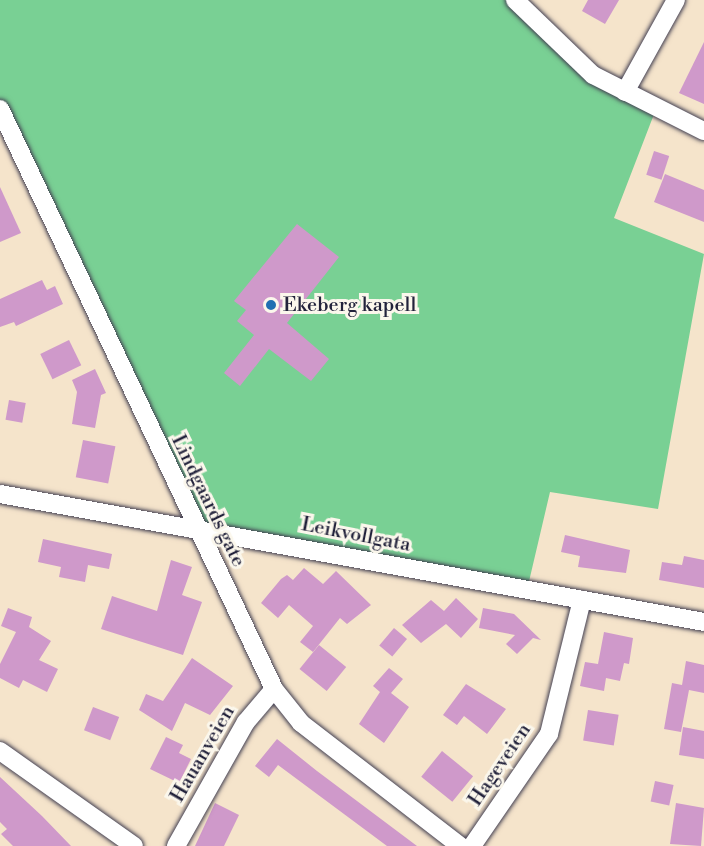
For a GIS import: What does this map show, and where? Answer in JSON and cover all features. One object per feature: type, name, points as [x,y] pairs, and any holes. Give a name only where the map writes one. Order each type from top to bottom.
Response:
[{"type":"street","points":[[515,0],[584,68],[704,131]]},
{"type":"street","points":[[626,92],[676,0]]},
{"type":"street","name":"Lindgaards gate","points":[[0,109],[195,528],[274,689],[301,723],[460,846]]},
{"type":"street","name":"Leikvollgata","points":[[0,494],[704,622]]},
{"type":"street","name":"Hageveien","points":[[472,846],[549,734],[582,600]]},
{"type":"street","name":"Hauanveien","points":[[176,846],[246,722],[274,689]]},
{"type":"street","points":[[0,751],[134,846]]},
{"type":"green space","points":[[0,0],[515,0],[567,53],[656,109],[614,218],[704,254],[658,509],[550,492],[527,590],[195,528],[0,118]]},
{"type":"building","points":[[588,0],[619,0],[605,24],[582,11]]},
{"type":"building","points":[[704,42],[704,104],[679,93]]},
{"type":"building","points":[[654,151],[669,156],[661,180],[646,175]]},
{"type":"building","points":[[665,174],[704,190],[704,222],[654,202]]},
{"type":"building","points":[[0,187],[21,233],[0,242]]},
{"type":"building","name":"Ekeberg kapell","points":[[297,224],[339,257],[287,323],[329,359],[311,381],[269,349],[240,386],[224,373],[254,335],[237,321],[246,310],[234,301]]},
{"type":"building","points":[[42,280],[47,290],[55,286],[63,304],[16,326],[14,322],[0,327],[0,299]]},
{"type":"building","points":[[69,340],[81,365],[53,379],[40,354]]},
{"type":"building","points":[[95,369],[106,393],[101,395],[95,428],[72,424],[77,392],[72,380]]},
{"type":"building","points":[[9,400],[26,403],[22,423],[6,420]]},
{"type":"building","points":[[83,440],[115,446],[108,484],[76,477]]},
{"type":"building","points":[[565,535],[630,550],[626,573],[578,567],[580,556],[561,552]]},
{"type":"building","points":[[43,539],[112,554],[109,569],[88,565],[85,582],[59,577],[61,567],[38,562]]},
{"type":"building","points":[[684,556],[704,560],[704,588],[659,580],[662,562],[682,565]]},
{"type":"building","points":[[171,560],[192,567],[182,595],[202,602],[183,655],[101,629],[112,596],[157,611]]},
{"type":"building","points":[[304,568],[323,584],[336,571],[371,605],[347,624],[340,618],[313,652],[300,642],[313,626],[289,605],[278,618],[261,603],[281,579],[287,575],[293,580]]},
{"type":"building","points":[[456,598],[478,619],[461,638],[446,624],[421,643],[402,625],[431,600],[444,611]]},
{"type":"building","points":[[8,608],[32,617],[29,627],[51,641],[39,660],[58,669],[47,692],[23,680],[19,688],[0,678],[0,664],[16,632],[1,626]]},
{"type":"building","points":[[483,608],[514,614],[541,640],[533,638],[517,654],[506,644],[515,635],[479,628]]},
{"type":"building","points":[[394,628],[407,639],[392,657],[379,646]]},
{"type":"building","points":[[604,632],[633,638],[629,664],[624,663],[620,681],[606,678],[604,691],[580,686],[585,662],[598,664]]},
{"type":"building","points":[[319,645],[346,667],[327,691],[299,669]]},
{"type":"building","points":[[192,658],[233,686],[210,715],[185,703],[172,731],[139,710],[146,694],[163,701]]},
{"type":"building","points":[[686,661],[704,665],[704,693],[689,690],[681,732],[664,729],[672,683],[682,685]]},
{"type":"building","points":[[389,668],[403,679],[391,693],[409,707],[384,743],[359,724],[380,692],[373,686]]},
{"type":"building","points":[[466,684],[506,709],[487,734],[464,716],[457,725],[443,715]]},
{"type":"building","points":[[93,707],[119,717],[110,740],[84,730]]},
{"type":"building","points":[[588,710],[619,715],[614,745],[583,741]]},
{"type":"building","points":[[683,727],[704,731],[704,759],[679,755]]},
{"type":"building","points":[[166,737],[183,745],[179,753],[191,759],[179,783],[150,769]]},
{"type":"building","points":[[277,739],[417,846],[387,846],[278,765],[269,777],[255,766]]},
{"type":"building","points":[[442,751],[473,776],[452,802],[421,777]]},
{"type":"building","points":[[0,777],[71,846],[13,846],[1,834],[7,829],[0,822]]},
{"type":"building","points":[[655,781],[674,785],[669,805],[651,802]]},
{"type":"building","points":[[215,803],[239,815],[224,846],[195,846]]},
{"type":"building","points":[[676,803],[704,808],[701,846],[670,844]]},
{"type":"place","name":"Ekeberg kapell","points":[[271,305]]}]
